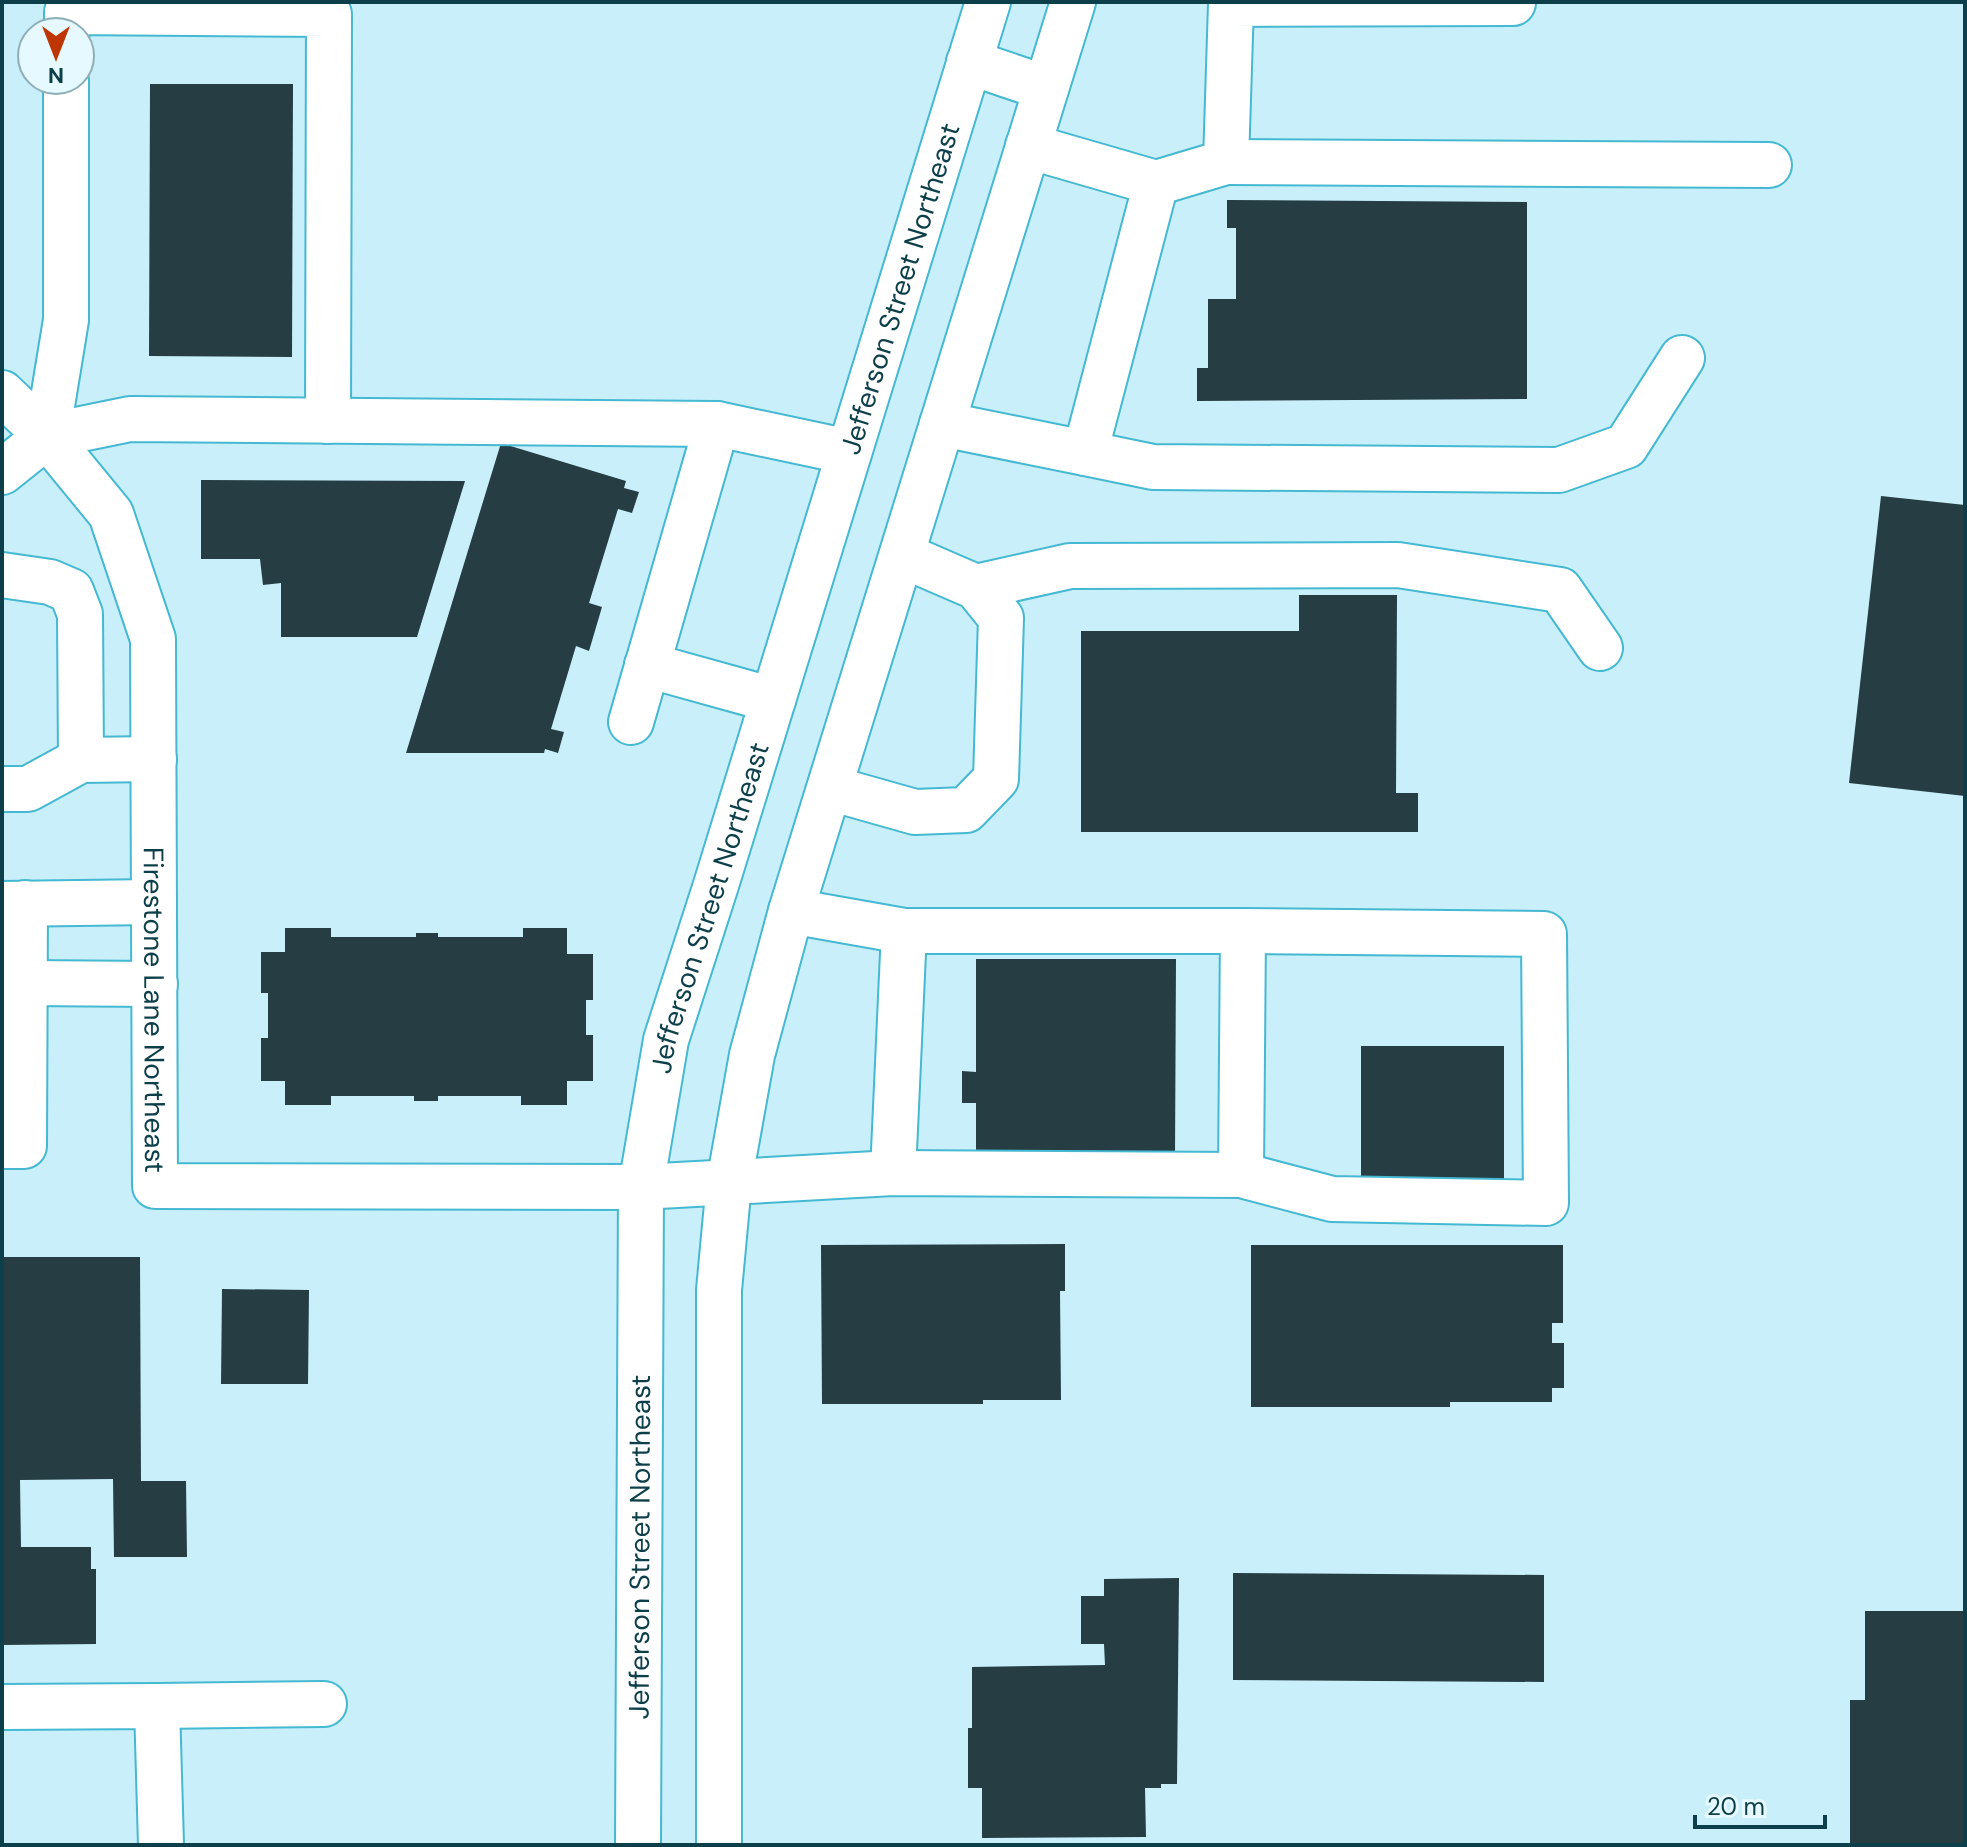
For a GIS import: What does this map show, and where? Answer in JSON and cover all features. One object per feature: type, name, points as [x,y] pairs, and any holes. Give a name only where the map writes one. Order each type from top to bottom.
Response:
[{"type":"main road","name":"Jefferson Street Northeast","points":[[638,1845],[641,1187],[666,1040],[988,2]]},
{"type":"main road","points":[[719,1845],[719,1290],[729,1183],[752,1055],[791,911],[1073,2]]},
{"type":"main road","points":[[1226,162],[1231,4],[1513,3]]},
{"type":"main road","points":[[67,16],[67,12],[329,14],[328,421]]},
{"type":"main road","points":[[969,62],[1046,88]]},
{"type":"main road","points":[[47,436],[66,320],[66,96]]},
{"type":"main road","points":[[1028,146],[1156,183],[1226,162],[1769,165]]},
{"type":"main road","points":[[1085,453],[1156,183]]},
{"type":"main road","points":[[942,424],[1153,467],[1559,470],[1626,446],[1682,358]]},
{"type":"main road","name":"Firestone Lane Northeast","points":[[2,393],[47,436],[111,514],[153,639],[155,1186],[641,1187],[893,1173],[1241,1175],[1332,1199],[1546,1203],[1544,934],[1243,931]]},
{"type":"main road","points":[[2,472],[47,436],[130,419],[717,424],[849,452]]},
{"type":"main road","points":[[631,722],[717,424]]},
{"type":"main road","points":[[830,788],[915,812],[966,810],[996,779],[1001,618],[976,587],[902,555]]},
{"type":"main road","points":[[976,587],[1070,566],[1398,565],[1560,590],[1600,648]]},
{"type":"main road","points":[[2,575],[50,582],[71,591],[80,614],[81,760]]},
{"type":"main road","points":[[647,665],[773,700]]},
{"type":"main road","points":[[2,789],[28,789],[81,760],[154,759]]},
{"type":"main road","points":[[2,1146],[24,1146],[25,983],[14,904],[154,902]]},
{"type":"main road","points":[[791,911],[904,931],[1243,931],[1241,1175]]},
{"type":"main road","points":[[893,1173],[904,931]]},
{"type":"main road","points":[[25,983],[155,984]]},
{"type":"main road","points":[[2,1707],[324,1704]]},
{"type":"main road","points":[[157,1706],[161,1845]]},
{"type":"building","points":[[150,84],[293,84],[292,357],[149,356]]},
{"type":"building","points":[[1227,200],[1527,202],[1527,399],[1197,401],[1197,368],[1208,368],[1208,299],[1236,299],[1236,228],[1227,228]]},
{"type":"building","points":[[501,443],[626,481],[624,488],[639,492],[632,513],[618,509],[589,603],[602,607],[589,651],[576,646],[551,729],[564,732],[558,753],[545,749],[544,753],[406,753]]},
{"type":"building","points":[[201,480],[465,481],[417,637],[281,637],[281,583],[263,585],[260,559],[201,559]]},
{"type":"building","points":[[1881,496],[1965,505],[1965,796],[1849,783]]},
{"type":"building","points":[[1299,595],[1397,595],[1396,793],[1418,793],[1418,832],[1081,832],[1081,631],[1299,631]]},
{"type":"building","points":[[285,928],[331,928],[331,937],[416,937],[416,933],[438,933],[438,937],[523,937],[523,928],[567,928],[567,954],[593,954],[593,1000],[586,1000],[586,1035],[593,1035],[593,1081],[567,1081],[567,1105],[521,1105],[521,1096],[438,1096],[438,1101],[414,1101],[414,1096],[331,1096],[331,1105],[285,1105],[285,1081],[261,1081],[261,1038],[268,1038],[268,993],[261,993],[261,952],[285,952]]},
{"type":"building","points":[[976,959],[1176,959],[1175,1157],[976,1157],[976,1103],[962,1103],[962,1071],[976,1072]]},
{"type":"building","points":[[1361,1046],[1504,1046],[1504,1184],[1361,1184]]},
{"type":"building","points":[[1065,1244],[1065,1291],[1060,1291],[1061,1400],[983,1400],[983,1404],[822,1404],[821,1245]]},
{"type":"building","points":[[1251,1245],[1563,1245],[1563,1323],[1552,1323],[1552,1343],[1564,1343],[1564,1388],[1552,1388],[1552,1402],[1450,1402],[1450,1407],[1251,1407]]},
{"type":"building","points":[[2,1257],[140,1257],[141,1481],[186,1481],[187,1557],[114,1557],[113,1479],[20,1480],[21,1547],[91,1547],[91,1569],[96,1569],[96,1644],[2,1645]]},
{"type":"building","points":[[222,1289],[309,1290],[308,1384],[221,1384]]},
{"type":"building","points":[[1233,1573],[1544,1575],[1544,1682],[1233,1680]]},
{"type":"building","points":[[1179,1578],[1177,1784],[1145,1788],[1146,1837],[982,1838],[982,1788],[968,1788],[972,1667],[1105,1665],[1104,1644],[1081,1644],[1081,1596],[1104,1596],[1104,1579]]},
{"type":"building","points":[[1865,1611],[1965,1611],[1965,1845],[1850,1845],[1850,1700],[1865,1700]]}]
